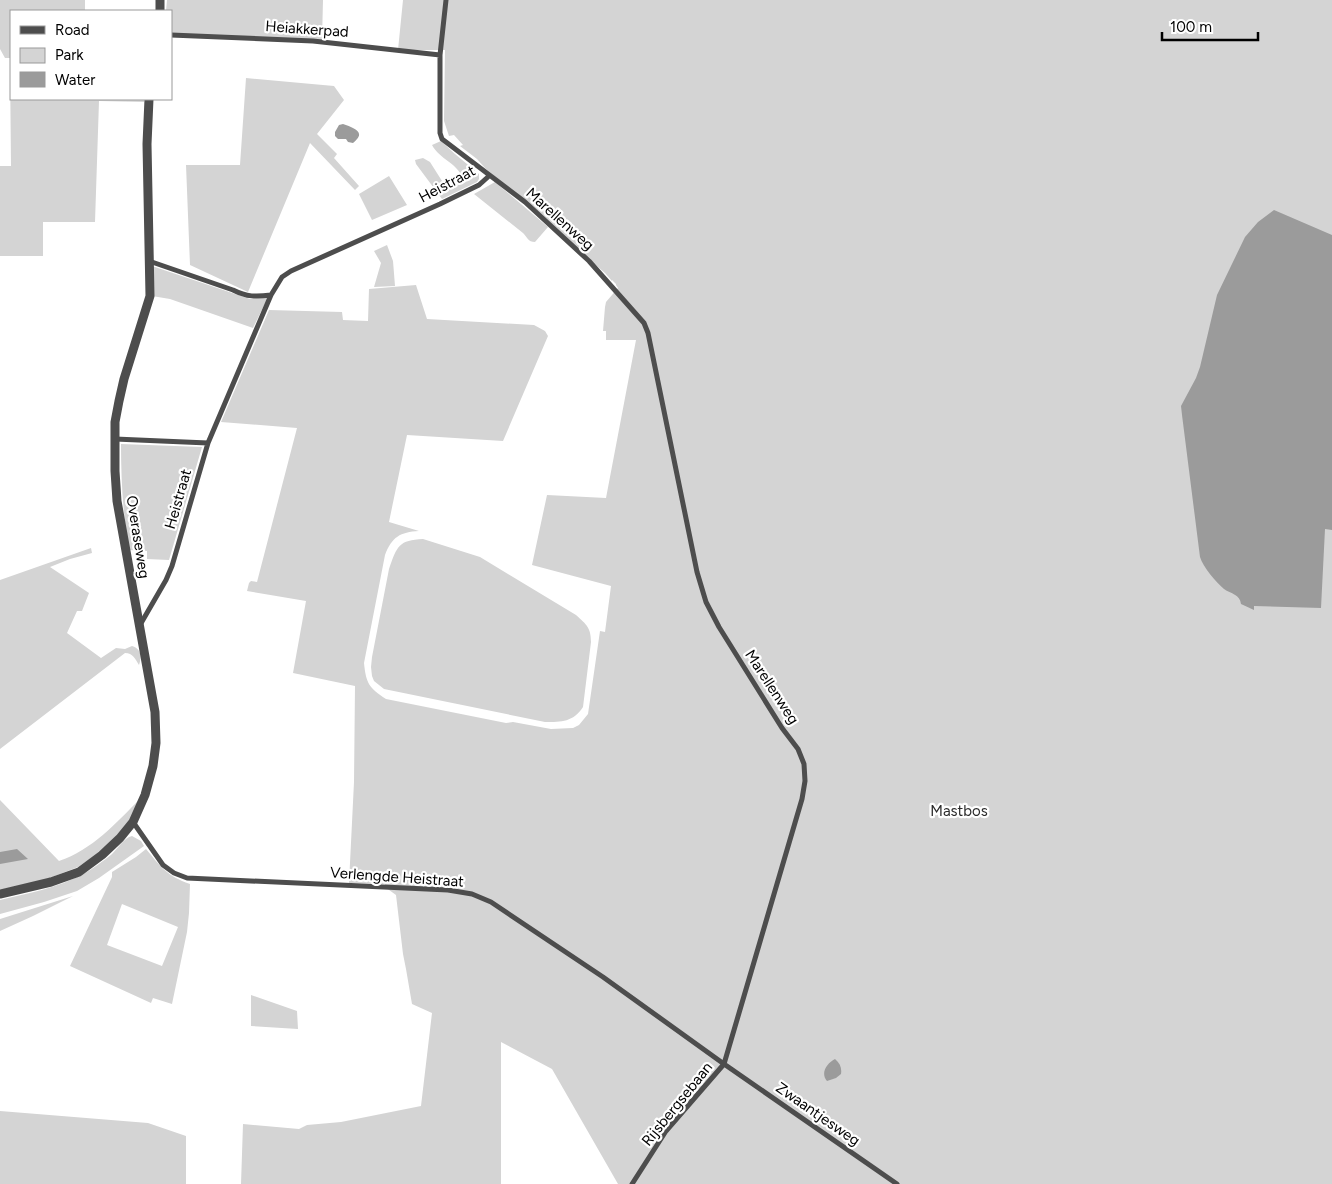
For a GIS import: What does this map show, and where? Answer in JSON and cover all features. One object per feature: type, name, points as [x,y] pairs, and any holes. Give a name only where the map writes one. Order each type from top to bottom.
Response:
[{"type":"street","name":"Heistraat","points":[[139,626],[172,566],[208,442],[270,294],[282,277],[291,270],[479,185],[489,176],[442,139],[440,133],[440,55],[446,0]]},
{"type":"street","name":"Heiakkerpad","points":[[172,35],[313,41],[440,55]]},
{"type":"street","name":"Overaseweg","points":[[0,894],[52,882],[79,872],[102,855],[133,822],[146,795],[154,766],[156,743],[155,712],[117,501],[115,470],[115,422],[118,401],[150,296],[147,153],[149,100]]},
{"type":"street","name":"Marellenweg","points":[[489,176],[525,202],[589,261],[644,323],[648,334],[696,572],[706,602],[719,627],[782,728],[798,749],[804,764],[805,781],[802,799],[724,1064]]},
{"type":"street","points":[[149,261],[233,290],[243,296],[258,297],[270,294]]},
{"type":"street","points":[[115,439],[208,442]]},
{"type":"street","name":"Verlengde Heistraat","points":[[133,822],[163,865],[174,873],[187,878],[448,890],[472,894],[491,902],[603,977],[724,1064]]},
{"type":"street","name":"Rijsbergsebaan","points":[[632,1184],[666,1131],[724,1064]]},
{"type":"street","name":"Zwaantjesweg","points":[[724,1064],[897,1184]]},
{"type":"green space","points":[[0,0],[85,0],[85,10],[10,10],[10,58],[5,58],[0,49]]},
{"type":"green space","points":[[167,0],[323,0],[322,40],[172,34],[172,10],[166,10]]},
{"type":"green space","name":"Mastbos","points":[[403,0],[1332,0],[1332,1184],[618,1184],[552,1069],[501,1042],[501,1184],[241,1184],[243,1124],[299,1129],[307,1125],[341,1122],[421,1106],[432,1013],[412,1004],[403,954],[396,895],[385,887],[385,884],[349,883],[354,782],[355,686],[293,673],[306,601],[247,591],[251,581],[257,582],[297,428],[221,422],[269,310],[342,312],[343,320],[368,321],[369,289],[416,285],[427,319],[534,325],[545,331],[548,336],[503,441],[407,435],[389,522],[419,531],[402,534],[394,540],[385,555],[364,663],[367,680],[376,692],[386,699],[506,723],[513,722],[551,729],[573,728],[579,725],[588,714],[600,631],[605,632],[611,586],[532,565],[547,495],[606,498],[636,340],[606,340],[606,331],[603,331],[605,307],[606,302],[618,288],[616,284],[477,159],[460,146],[463,145],[454,135],[449,136],[444,121],[445,50],[398,50]]},
{"type":"green space","points":[[246,78],[334,86],[344,100],[317,134],[337,154],[334,158],[359,186],[355,190],[310,143],[248,292],[190,265],[186,165],[240,165]]},
{"type":"green space","points":[[10,100],[144,100],[144,102],[99,101],[95,222],[43,222],[43,256],[0,256],[0,166],[11,166]]},
{"type":"green space","points":[[441,141],[479,174],[477,182],[442,199],[415,160],[423,158],[430,162],[442,181],[448,186],[457,184],[462,178],[460,173],[432,145]]},
{"type":"green space","points":[[389,176],[407,205],[372,220],[359,194]]},
{"type":"green space","points":[[495,182],[548,227],[535,242],[529,240],[523,233],[474,194]]},
{"type":"green space","points":[[387,245],[393,261],[395,286],[374,287],[381,263],[374,251]]},
{"type":"green space","points":[[152,266],[250,299],[268,297],[253,328],[170,299],[152,296]]},
{"type":"green space","points":[[121,444],[202,447],[169,560],[147,559],[147,551],[129,550],[121,471]]},
{"type":"green space","points":[[423,539],[480,557],[576,615],[586,624],[591,642],[583,707],[575,716],[562,721],[545,722],[384,689],[374,681],[371,667],[372,657],[389,569],[394,555],[400,546],[409,541]]},
{"type":"green space","points":[[91,548],[92,553],[50,567],[89,593],[82,611],[77,611],[67,633],[101,658],[116,648],[135,647],[140,653],[139,665],[132,655],[125,653],[0,749],[0,580]]},
{"type":"green space","points":[[140,799],[130,822],[103,850],[78,867],[47,879],[0,890],[0,800],[59,861],[93,843]]},
{"type":"green space","points":[[132,836],[141,841],[144,846],[77,891],[0,914],[0,900],[43,890],[73,879],[98,865]]},
{"type":"green space","points":[[146,849],[165,870],[176,878],[190,884],[187,932],[172,1004],[153,998],[151,1003],[70,966],[112,877],[112,872]],"holes":[[[122,904],[178,927],[162,966],[107,945]]]},
{"type":"green space","points":[[73,896],[33,916],[0,931],[0,919]]},
{"type":"green space","points":[[251,995],[297,1011],[298,1029],[251,1026]]},
{"type":"green space","points":[[0,1111],[148,1123],[186,1136],[186,1184],[0,1184]]},
{"type":"water","points":[[343,124],[355,129],[359,133],[359,136],[353,143],[348,142],[346,139],[338,139],[335,136],[339,125]]},
{"type":"water","points":[[1274,210],[1332,235],[1332,530],[1325,529],[1321,608],[1254,606],[1254,610],[1241,604],[1237,596],[1224,589],[1207,570],[1200,557],[1182,415],[1181,406],[1200,367],[1217,295],[1245,237],[1258,222]]},
{"type":"water","points":[[17,849],[28,859],[0,864],[0,852]]},
{"type":"water","points":[[835,1059],[840,1066],[841,1074],[827,1081],[824,1075],[825,1068]]}]
